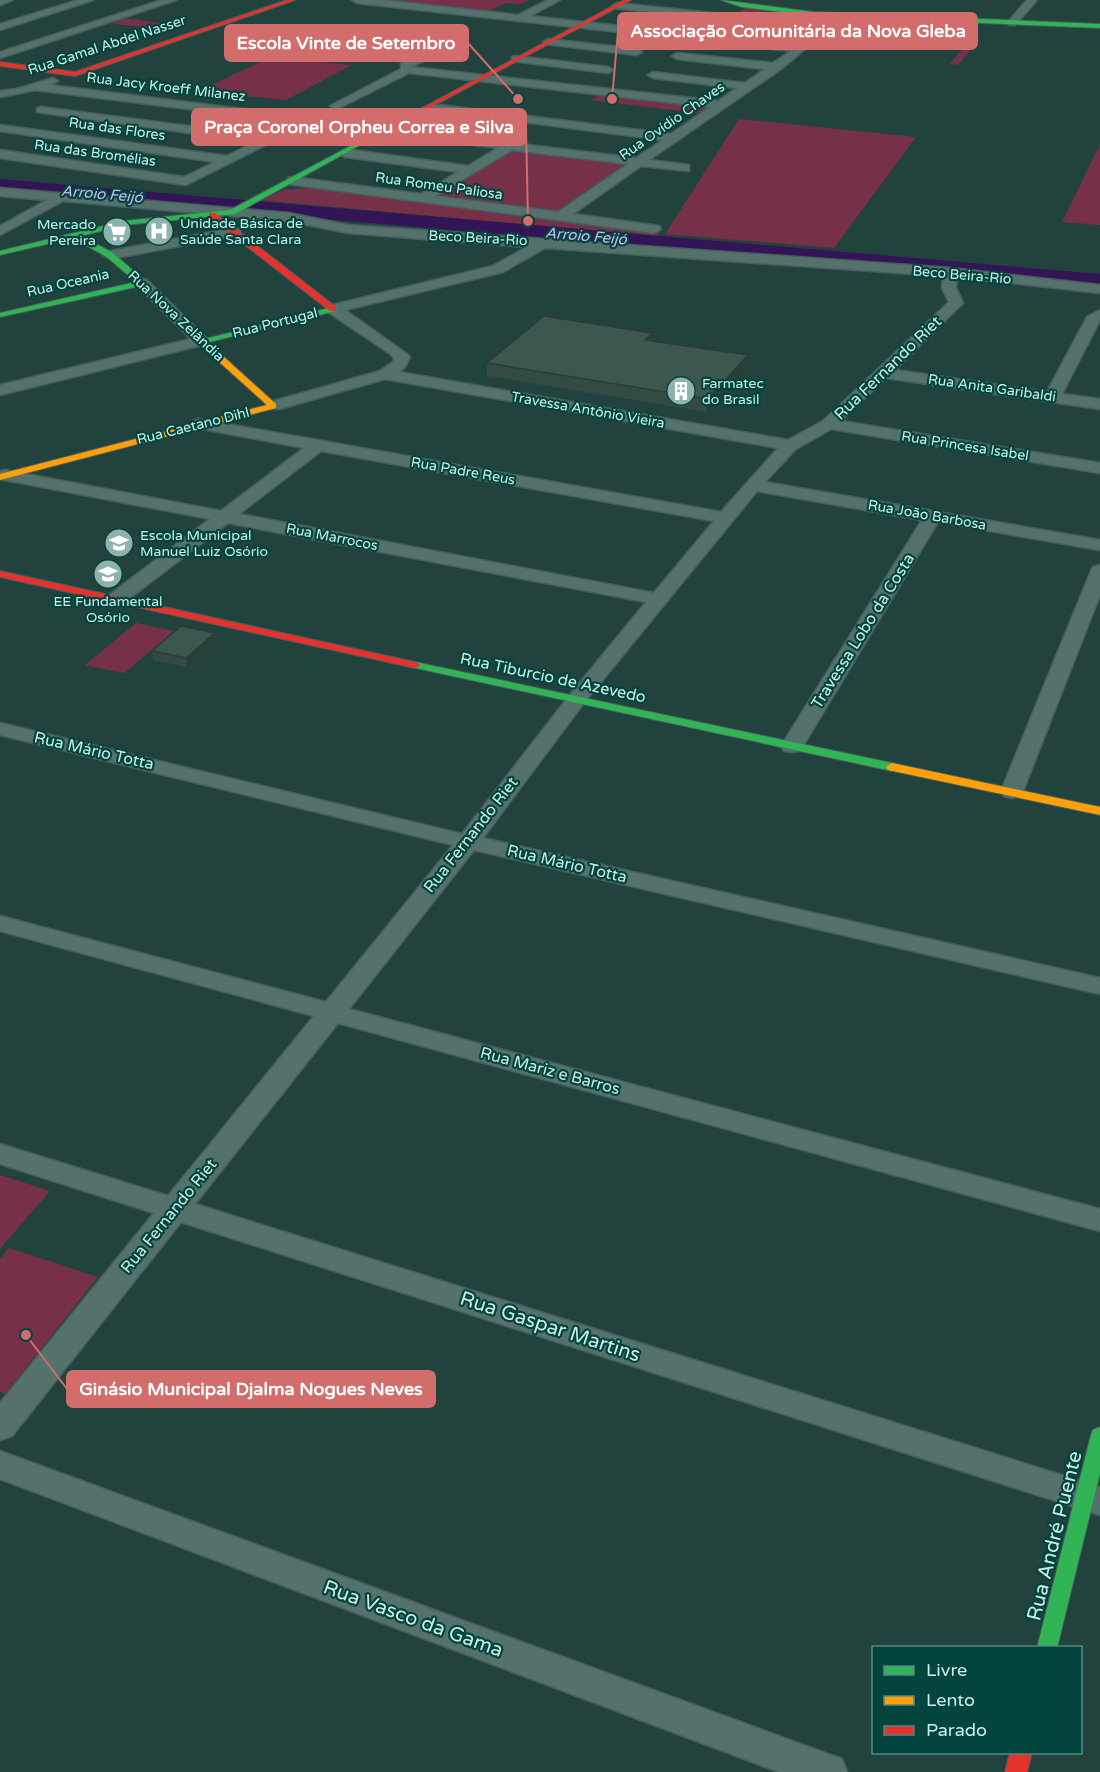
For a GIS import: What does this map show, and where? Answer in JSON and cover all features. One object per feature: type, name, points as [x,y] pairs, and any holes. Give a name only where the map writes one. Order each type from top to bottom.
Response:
[{"type":"street","points":[[0,2],[7,0]]},
{"type":"street","points":[[0,27],[88,0]]},
{"type":"street","points":[[0,55],[171,0]]},
{"type":"street","name":"Rua Gamal Abdel Nasser","points":[[0,87],[257,0]]},
{"type":"street","name":"Rua Gamal Abdel Nasser","points":[[0,94],[37,87],[292,0]]},
{"type":"street","points":[[357,0],[690,36],[741,5]]},
{"type":"street","points":[[519,18],[555,0]]},
{"type":"street","points":[[724,0],[741,5],[834,15],[1100,26]]},
{"type":"street","points":[[1012,23],[1032,0]]},
{"type":"street","points":[[0,253],[124,224],[234,211],[622,3],[777,23]]},
{"type":"street","name":"Rua Ovídio Chaves","points":[[559,218],[800,49],[690,36]]},
{"type":"street","points":[[9,39],[37,42]]},
{"type":"street","points":[[548,42],[637,52]]},
{"type":"street","points":[[407,70],[405,65],[443,48]]},
{"type":"street","points":[[677,56],[777,67]]},
{"type":"street","points":[[516,59],[608,70]]},
{"type":"street","points":[[0,64],[75,74]]},
{"type":"street","points":[[335,106],[407,70],[721,105]]},
{"type":"street","points":[[653,75],[748,86]]},
{"type":"street","name":"Rua Jacy Kroeff Milanez","points":[[37,87],[685,168]]},
{"type":"street","points":[[601,91],[584,101],[706,116]]},
{"type":"street","points":[[0,125],[91,93]]},
{"type":"street","points":[[431,107],[676,138]]},
{"type":"street","points":[[422,199],[567,111]]},
{"type":"street","points":[[31,113],[270,140]]},
{"type":"street","points":[[230,160],[307,120]]},
{"type":"street","name":"Rua das Flores","points":[[0,125],[230,160]]},
{"type":"street","points":[[345,153],[470,170]]},
{"type":"street","name":"Rua das Bromélias","points":[[0,154],[186,181],[230,160]]},
{"type":"street","name":"Rua Romeu Paliosa","points":[[292,180],[654,230]]},
{"type":"street","name":"Beco Beira-Rio","points":[[0,192],[288,216],[348,229],[545,242],[945,282],[1100,289]]},
{"type":"street","points":[[0,231],[61,196]]},
{"type":"street","points":[[212,215],[333,309],[402,357],[400,364],[385,374]]},
{"type":"street","points":[[110,255],[234,232]]},
{"type":"street","name":"Rua Nova Zelândia","points":[[74,235],[110,255],[273,406]]},
{"type":"street","name":"Rua Portugal","points":[[0,390],[498,269],[545,242]]},
{"type":"street","points":[[844,277],[902,283]]},
{"type":"street","name":"Rua Fernando Riet","points":[[0,1427],[468,842],[576,700],[753,485],[790,445],[830,424],[956,303],[945,282]]},
{"type":"street","name":"Rua Oceania","points":[[0,315],[142,283]]},
{"type":"street","points":[[1052,397],[1094,317],[1100,314]]},
{"type":"street","name":"Rua Anita Garibaldi","points":[[884,373],[1100,404]]},
{"type":"street","name":"Rua Caetano Dihl","points":[[2,476],[199,423],[273,406],[385,374]]},
{"type":"street","name":"Travessa Antônio Vieira","points":[[385,374],[790,445]]},
{"type":"street","name":"Rua Padre Reus","points":[[199,423],[726,518]]},
{"type":"street","name":"Rua Princesa Isabel","points":[[830,424],[1100,468]]},
{"type":"street","points":[[115,600],[318,445]]},
{"type":"street","name":"Rua Marrocos","points":[[2,476],[658,599]]},
{"type":"street","name":"Rua João Barbosa","points":[[753,485],[1100,545]]},
{"type":"street","name":"Travessa Lobo da Costa","points":[[792,746],[933,516]]},
{"type":"street","points":[[1012,791],[1100,571]]},
{"type":"street","name":"Rua Tiburcio de Azevedo","points":[[0,574],[576,700],[1100,811]]},
{"type":"street","name":"Rua Mário Totta","points":[[0,729],[468,842],[1100,986]]},
{"type":"street","name":"Rua Mariz e Barros","points":[[0,923],[1100,1220]]},
{"type":"street","name":"Rua Gaspar Martins","points":[[0,1154],[1092,1498]]},
{"type":"street","name":"Rua André Puente","points":[[1047,1646],[1092,1498],[1100,1434]]},
{"type":"street","name":"Rua Vasco da Gama","points":[[0,1465],[828,1772]]},
{"type":"street","points":[[1016,1772],[1020,1754]]},
{"type":"shaded area","points":[[377,0],[529,0],[520,4],[506,3],[488,11]]},
{"type":"shaded area","points":[[745,8],[794,15],[783,22],[732,17]]},
{"type":"shaded area","points":[[125,18],[175,25],[162,30],[111,23]]},
{"type":"shaded area","points":[[936,28],[978,29],[971,39],[979,40],[958,65],[950,64],[970,39]]},
{"type":"shaded area","points":[[271,57],[352,65],[286,100],[199,91]]},
{"type":"shaded area","points":[[602,93],[715,107],[705,114],[591,100]]},
{"type":"shaded area","points":[[739,119],[916,137],[834,248],[665,234]]},
{"type":"shaded area","points":[[1100,144],[1100,225],[1062,222]]},
{"type":"shaded area","points":[[514,148],[627,163],[557,211],[438,195]]},
{"type":"shaded area","points":[[316,187],[660,233],[657,237],[259,200],[284,190]]},
{"type":"shaded area","points":[[136,623],[174,631],[124,673],[85,665]]},
{"type":"shaded area","points":[[0,1175],[50,1191],[0,1249]]},
{"type":"shaded area","points":[[9,1248],[98,1277],[5,1394],[0,1392],[0,1259]]},
{"type":"building","points":[[544,316],[652,333],[645,340],[748,355],[708,399],[487,363]]},
{"type":"building","points":[[181,626],[215,633],[186,658],[152,651]]},
{"type":"waterway","name":"Arroio Feijó","points":[[0,185],[1100,280]]},
{"type":"traffic: fast","points":[[724,0],[742,5],[813,14],[1100,26]]},
{"type":"traffic: fast","points":[[0,253],[124,223],[232,212],[358,144]]},
{"type":"traffic: fast","points":[[74,235],[110,255],[142,283]]},
{"type":"traffic: fast","points":[[0,315],[142,283]]},
{"type":"traffic: fast","points":[[201,341],[333,309]]},
{"type":"traffic: fast","points":[[415,665],[892,767]]},
{"type":"traffic: fast","points":[[1047,1646],[1100,1435]]},
{"type":"traffic: slow","points":[[201,341],[273,406]]},
{"type":"traffic: slow","points":[[0,477],[273,406]]},
{"type":"traffic: slow","points":[[892,767],[1100,811]]},
{"type":"traffic: jam","points":[[0,64],[75,74],[292,0]]},
{"type":"traffic: jam","points":[[358,144],[628,0]]},
{"type":"traffic: jam","points":[[212,215],[333,309]]},
{"type":"traffic: jam","points":[[0,574],[415,665]]},
{"type":"traffic: jam","points":[[1016,1772],[1020,1754]]},
{"type":"place","name":"Escola Vinte de Setembro","points":[[518,99]]},
{"type":"place","name":"Associação Comunitária da Nova Gleba","points":[[612,99]]},
{"type":"place","name":"Praça Coronel Orpheu Correa e Silva","points":[[528,221]]},
{"type":"place","name":"Unidade Básica de Saúde Santa Clara","points":[[159,231]]},
{"type":"place","name":"Mercado Pereira","points":[[117,232]]},
{"type":"place","name":"Farmatec do Brasil","points":[[681,391]]},
{"type":"place","name":"Escola Municipal Manuel Luiz Osório","points":[[119,543]]},
{"type":"place","name":"EE Fundamental Osório","points":[[108,574]]},
{"type":"place","name":"Ginásio Municipal Djalma Nogues Neves","points":[[26,1335]]}]
